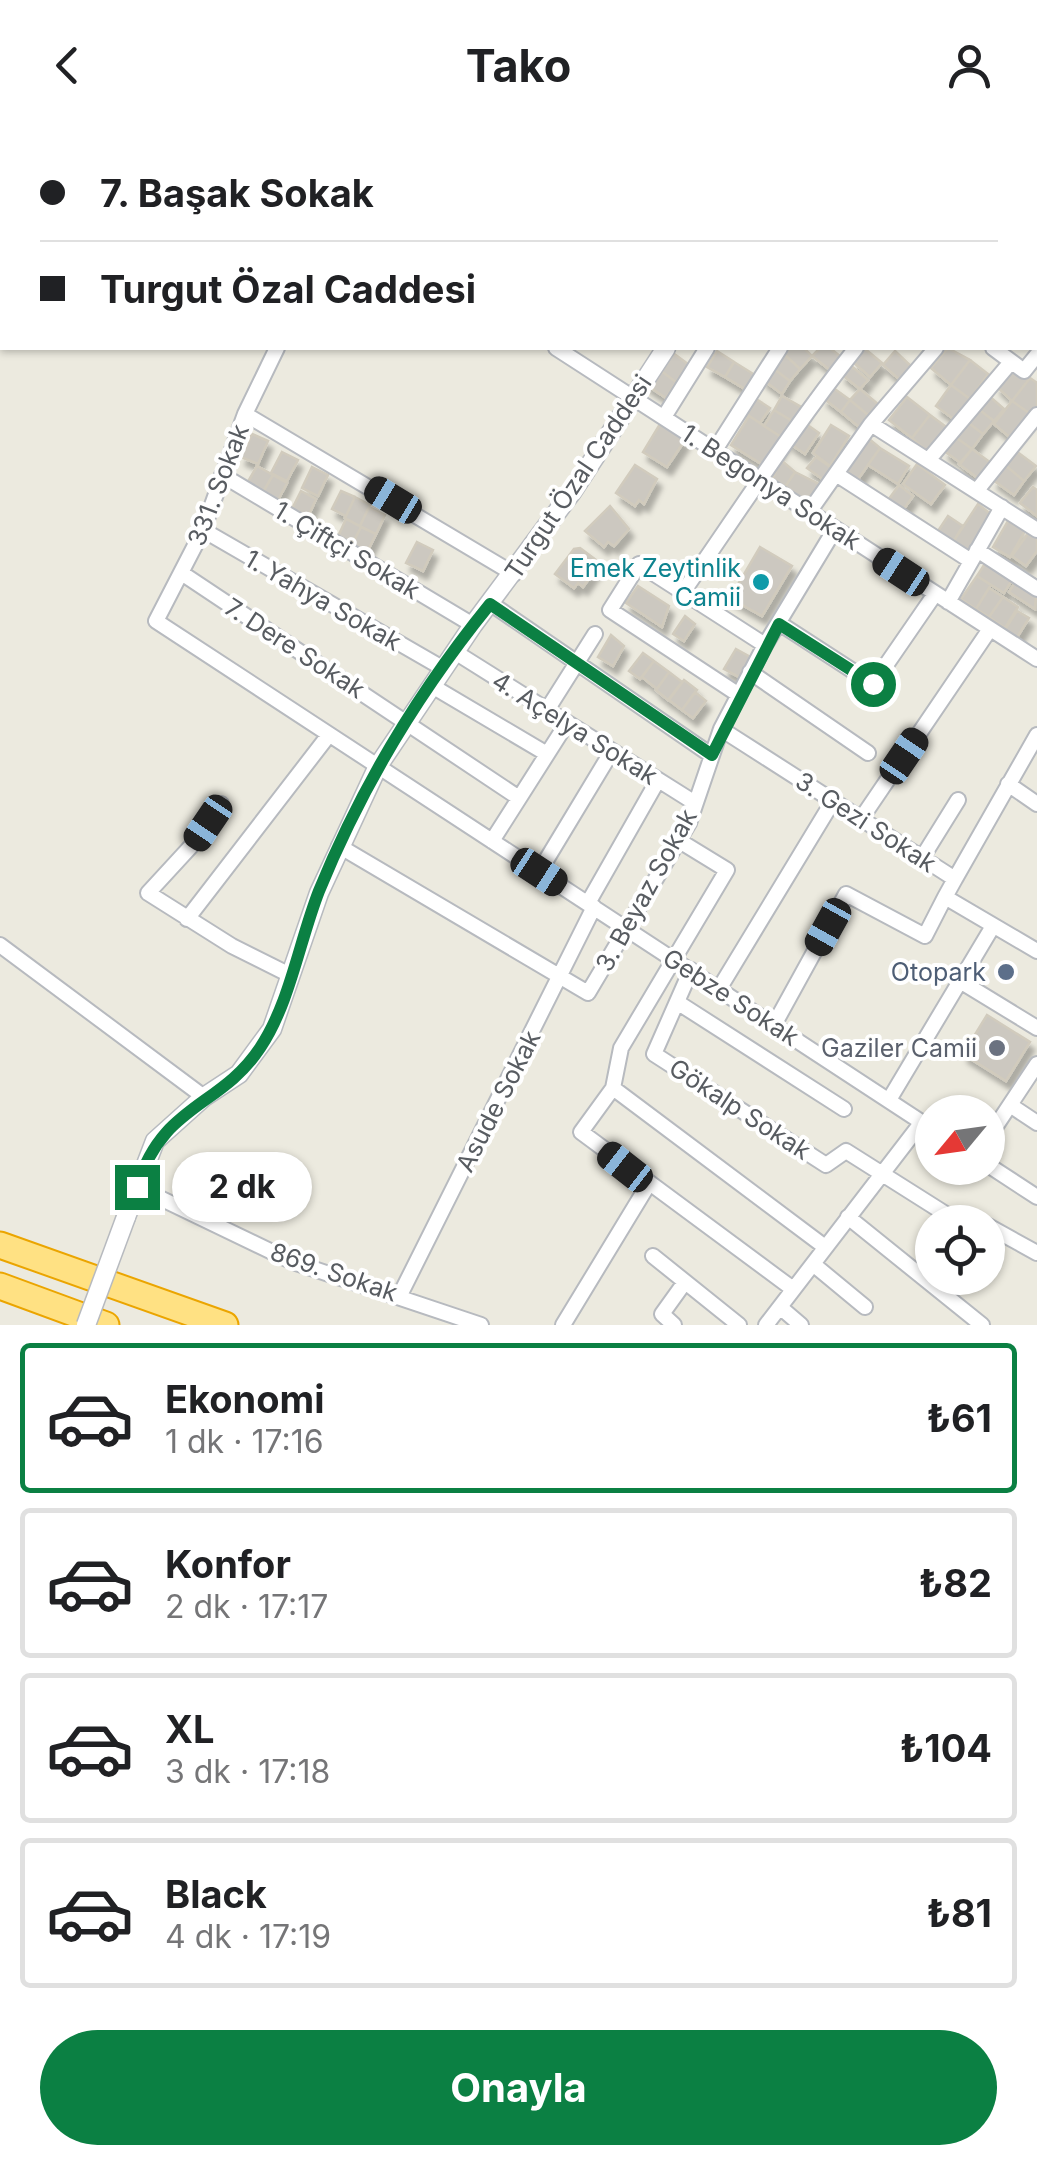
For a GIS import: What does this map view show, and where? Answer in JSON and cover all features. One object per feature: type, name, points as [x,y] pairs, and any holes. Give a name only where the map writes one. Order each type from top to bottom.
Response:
[{"type":"highway","points":[[0,1245],[225,1325]]},
{"type":"highway","points":[[0,1286],[106,1325]]},
{"type":"street","name":"331. Sokak","points":[[156,622],[204,530],[245,414],[276,350]]},
{"type":"street","name":"1. Begonya Sokak","points":[[559,350],[1037,659]]},
{"type":"street","name":"Turgut Özal Caddesi","points":[[86,1325],[155,1141],[204,1097],[240,1074],[272,1030],[339,846],[378,766],[473,625],[514,574],[665,350]]},
{"type":"street","points":[[664,417],[706,350]]},
{"type":"street","points":[[716,450],[779,350]]},
{"type":"street","points":[[683,592],[813,401],[854,350]]},
{"type":"street","points":[[809,512],[871,424],[934,350]]},
{"type":"street","points":[[996,350],[1024,371],[1037,355]]},
{"type":"street","points":[[930,458],[1011,362]]},
{"type":"street","points":[[245,414],[514,574]]},
{"type":"street","points":[[978,489],[1037,415]]},
{"type":"street","points":[[871,424],[1036,527]]},
{"type":"street","points":[[836,474],[1037,589]]},
{"type":"street","name":"1. Çiftçi Sokak","points":[[222,476],[473,625]]},
{"type":"street","points":[[779,624],[873,684],[974,555],[1002,506]]},
{"type":"street","name":"3. Beyaz Sokak","points":[[339,846],[588,993],[678,840],[721,730],[750,672],[834,529]]},
{"type":"street","name":"1. Yahya Sokak","points":[[204,530],[444,669]]},
{"type":"street","points":[[739,695],[610,610],[639,564],[764,645]]},
{"type":"street","name":"7. Dere Sokak","points":[[183,574],[519,798]]},
{"type":"street","points":[[490,604],[712,755]]},
{"type":"street","name":"Gebze Sokak","points":[[156,622],[915,1117]]},
{"type":"street","points":[[861,819],[990,629]]},
{"type":"street","points":[[547,710],[595,634]]},
{"type":"street","name":"4. Açelya Sokak","points":[[455,652],[695,803]]},
{"type":"street","points":[[750,672],[868,753]]},
{"type":"street","points":[[432,686],[547,754]]},
{"type":"street","points":[[492,841],[567,722]]},
{"type":"street","name":"3. Gezi Sokak","points":[[721,730],[954,879],[945,897],[1037,951]]},
{"type":"street","points":[[954,879],[1037,735]]},
{"type":"street","points":[[187,919],[328,736]]},
{"type":"street","points":[[539,872],[612,751]]},
{"type":"street","name":"Asude Sokak","points":[[400,1295],[560,977],[591,905],[658,780]]},
{"type":"street","points":[[1008,784],[1036,800]]},
{"type":"street","points":[[922,858],[958,800]]},
{"type":"street","points":[[719,989],[833,801]]},
{"type":"street","points":[[220,804],[194,842],[148,892],[187,919],[290,975]]},
{"type":"street","points":[[678,840],[727,870],[621,1048],[613,1088],[580,1132],[793,1289]]},
{"type":"street","points":[[774,1025],[846,894],[925,936],[945,897]]},
{"type":"street","points":[[889,1100],[993,926]]},
{"type":"street","points":[[0,945],[204,1097]]},
{"type":"street","points":[[691,970],[677,1002],[844,1109]]},
{"type":"street","points":[[960,981],[1037,1028]]},
{"type":"street","name":"Gökalp Sokak","points":[[677,1002],[654,1054],[826,1165],[846,1151],[932,1205]]},
{"type":"street","points":[[1005,1112],[1037,1064]]},
{"type":"street","points":[[613,1088],[826,1247]]},
{"type":"street","points":[[1010,1105],[1037,1123]]},
{"type":"street","points":[[766,1325],[882,1173],[915,1138]]},
{"type":"street","points":[[1005,1176],[1037,1197]]},
{"type":"street","points":[[564,1325],[648,1185]]},
{"type":"street","name":"869. Sokak","points":[[137,1187],[293,1262],[480,1325]]},
{"type":"street","points":[[848,1218],[976,1323]]},
{"type":"street","points":[[1005,1235],[1037,1253]]},
{"type":"street","points":[[653,1256],[739,1325]]},
{"type":"street","points":[[813,1264],[865,1307]]},
{"type":"street","points":[[674,1325],[662,1314],[686,1282]]},
{"type":"street","points":[[780,1307],[801,1325]]},
{"type":"building","points":[[669,350],[688,364],[676,382],[657,368]]},
{"type":"building","points":[[806,350],[812,356],[800,369],[782,352]]},
{"type":"building","points":[[818,350],[832,350],[841,357],[830,370],[812,356]]},
{"type":"building","points":[[866,350],[882,363],[870,377],[853,362]]},
{"type":"building","points":[[946,350],[970,360],[951,385],[931,368]]},
{"type":"building","points":[[717,351],[734,362],[725,377],[707,367]]},
{"type":"building","points":[[895,351],[912,367],[900,380],[883,365]]},
{"type":"building","points":[[782,352],[800,369],[790,381],[770,366]]},
{"type":"building","points":[[970,360],[988,374],[970,399],[951,385]]},
{"type":"building","points":[[734,362],[755,375],[745,389],[725,377]]},
{"type":"building","points":[[849,364],[868,380],[860,389],[841,374]]},
{"type":"building","points":[[1013,365],[1030,378],[1012,401],[996,386]]},
{"type":"building","points":[[770,366],[790,381],[782,394],[762,379]]},
{"type":"building","points":[[657,368],[676,382],[666,398],[645,384]]},
{"type":"building","points":[[1030,378],[1037,383],[1037,409],[1032,415],[1012,401]]},
{"type":"building","points":[[951,385],[970,399],[955,420],[936,406]]},
{"type":"building","points":[[832,387],[850,400],[841,412],[823,398]]},
{"type":"building","points":[[860,389],[878,404],[868,415],[850,400]]},
{"type":"building","points":[[750,395],[770,408],[760,423],[740,410]]},
{"type":"building","points":[[988,395],[1004,409],[994,421],[977,408]]},
{"type":"building","points":[[782,396],[805,409],[797,424],[774,410]]},
{"type":"building","points":[[907,397],[930,415],[912,438],[889,420]]},
{"type":"building","points":[[850,400],[868,415],[859,427],[841,412]]},
{"type":"building","points":[[1012,401],[1032,415],[1012,439],[994,424]]},
{"type":"building","points":[[977,408],[994,421],[983,434],[966,421]]},
{"type":"building","points":[[774,410],[797,424],[786,440],[764,426]]},
{"type":"building","points":[[930,415],[949,429],[929,453],[912,438]]},
{"type":"building","points":[[749,416],[786,440],[768,468],[731,445]]},
{"type":"building","points":[[802,421],[819,433],[805,454],[789,443]]},
{"type":"building","points":[[966,421],[983,434],[972,449],[954,436]]},
{"type":"building","points":[[660,424],[685,440],[667,467],[643,452]]},
{"type":"building","points":[[831,425],[849,436],[830,466],[813,453]]},
{"type":"building","points":[[252,434],[268,441],[258,464],[241,457]]},
{"type":"building","points":[[954,436],[972,449],[961,463],[944,451]]},
{"type":"building","points":[[868,438],[880,448],[856,482],[842,472]]},
{"type":"building","points":[[880,448],[909,466],[898,484],[868,465]]},
{"type":"building","points":[[972,449],[991,463],[979,479],[959,464]]},
{"type":"building","points":[[1016,451],[1036,466],[1024,481],[1005,465]]},
{"type":"building","points":[[282,452],[298,460],[287,481],[271,473]]},
{"type":"building","points":[[816,457],[833,469],[825,481],[807,468]]},
{"type":"building","points":[[781,460],[795,472],[781,493],[769,486]]},
{"type":"building","points":[[917,464],[945,485],[931,504],[903,484]]},
{"type":"building","points":[[635,465],[657,479],[644,504],[639,500],[635,506],[616,493]]},
{"type":"building","points":[[1005,465],[1024,481],[1014,495],[993,480]]},
{"type":"building","points":[[257,466],[273,475],[262,494],[246,485]]},
{"type":"building","points":[[312,467],[328,475],[318,496],[302,488]]},
{"type":"building","points":[[795,472],[823,486],[806,509],[781,493]]},
{"type":"building","points":[[273,475],[287,483],[276,504],[261,495]]},
{"type":"building","points":[[899,485],[913,496],[901,513],[886,503]]},
{"type":"building","points":[[1033,487],[1037,490],[1037,516],[1020,503]]},
{"type":"building","points":[[301,491],[316,499],[308,517],[292,509]]},
{"type":"building","points":[[341,491],[355,497],[346,516],[332,509]]},
{"type":"building","points":[[355,497],[370,505],[360,526],[345,518]]},
{"type":"building","points":[[978,504],[993,516],[967,557],[951,545]]},
{"type":"building","points":[[610,506],[629,529],[614,546],[608,542],[604,547],[585,531]]},
{"type":"building","points":[[369,507],[385,515],[376,534],[360,526]]},
{"type":"building","points":[[948,516],[963,526],[951,545],[936,534]]},
{"type":"building","points":[[346,519],[361,527],[350,548],[336,541]]},
{"type":"building","points":[[1008,521],[1025,531],[1010,557],[993,547]]},
{"type":"building","points":[[361,527],[376,534],[366,554],[351,547]]},
{"type":"building","points":[[1029,532],[1037,537],[1037,551],[1026,566],[1012,556]]},
{"type":"building","points":[[417,542],[433,550],[423,571],[406,563]]},
{"type":"building","name":"Emek Zeytinlik Camii","points":[[760,547],[792,566],[762,616],[730,598]]},
{"type":"building","points":[[580,548],[596,560],[591,566],[596,569],[583,587],[578,583],[574,588],[555,574],[574,549]]},
{"type":"building","points":[[991,554],[1018,571],[1004,593],[977,576]]},
{"type":"building","points":[[1022,571],[1037,580],[1035,609],[1009,592]]},
{"type":"building","points":[[977,576],[991,585],[976,609],[961,599]]},
{"type":"building","points":[[638,586],[669,606],[662,627],[626,603]]},
{"type":"building","points":[[989,588],[1003,597],[989,617],[976,609]]},
{"type":"building","points":[[1003,597],[1018,607],[1005,628],[989,617]]},
{"type":"building","points":[[1017,611],[1029,618],[1016,639],[1004,631]]},
{"type":"building","points":[[685,616],[695,624],[684,641],[673,634]]},
{"type":"building","points":[[611,635],[624,646],[613,666],[598,657]]},
{"type":"building","points":[[736,649],[754,659],[743,679],[724,669]]},
{"type":"building","points":[[643,653],[654,661],[640,679],[629,671]]},
{"type":"building","points":[[654,661],[669,672],[657,689],[642,677]]},
{"type":"building","points":[[669,672],[682,682],[668,700],[656,690]]},
{"type":"building","points":[[684,680],[697,690],[682,710],[669,700]]},
{"type":"building","points":[[695,692],[706,701],[693,718],[682,710]]},
{"type":"building","name":"Gaziler Camii","points":[[987,1015],[1030,1042],[1006,1081],[963,1054]]},
{"type":"place","name":"Emek Zeytinlik Camii","points":[[761,582]]},
{"type":"place","name":"Otopark","points":[[1006,972]]},
{"type":"place","name":"Gaziler Camii","points":[[997,1048]]},
{"type":"route","points":[[137,1187],[155,1141],[204,1097],[240,1074],[272,1030],[318,894],[378,766],[490,604],[712,755],[750,672],[779,624],[873,684]]}]
